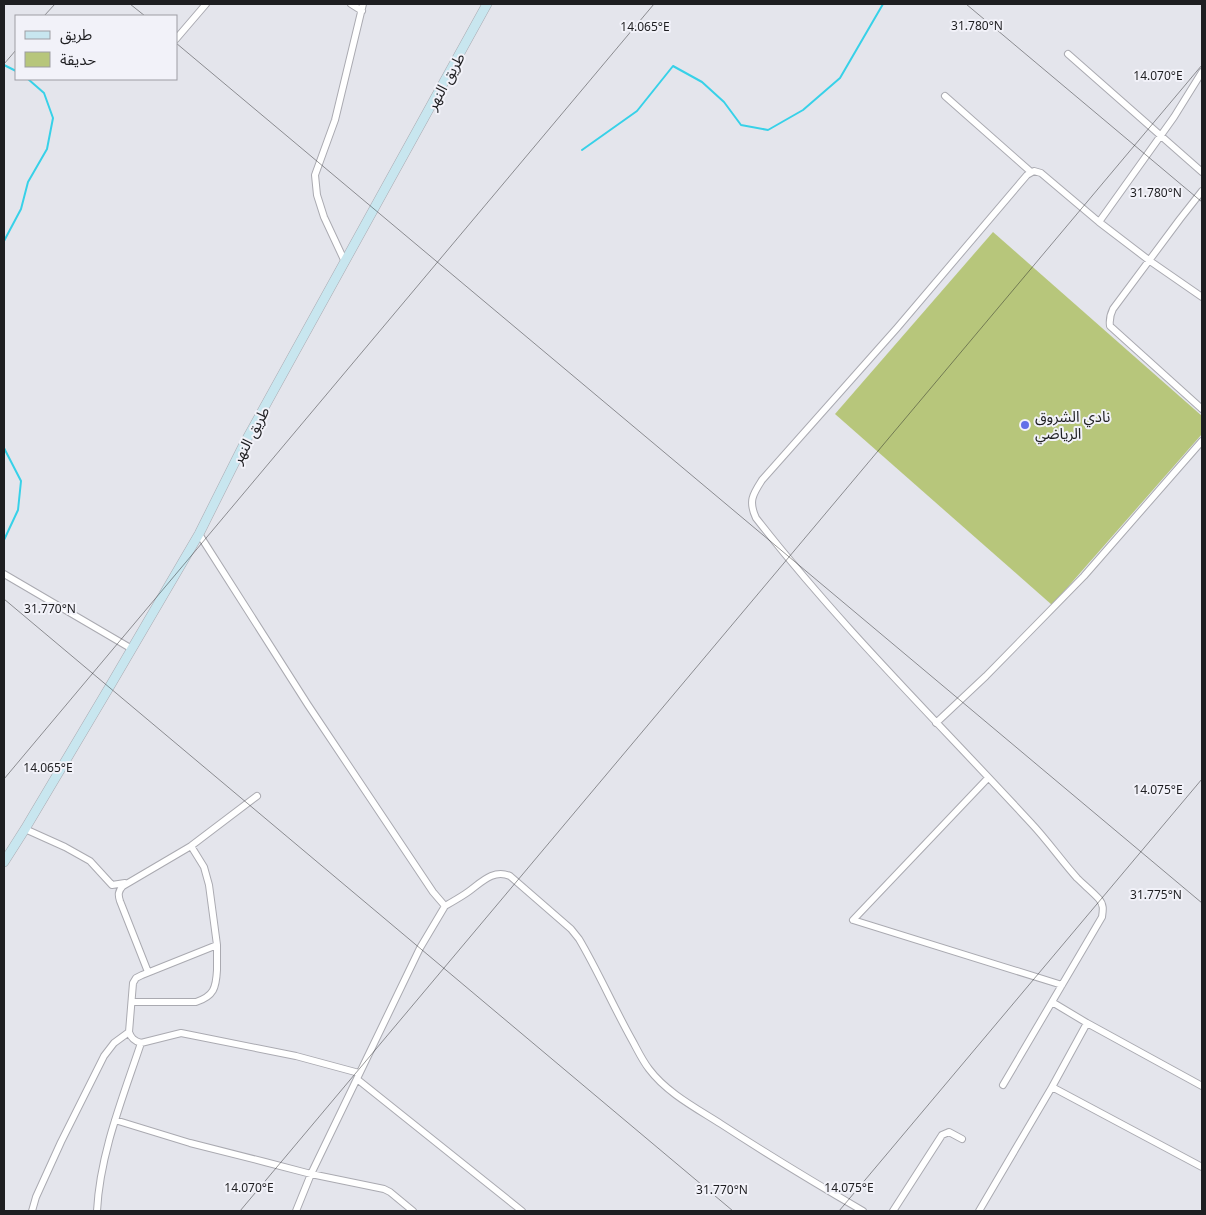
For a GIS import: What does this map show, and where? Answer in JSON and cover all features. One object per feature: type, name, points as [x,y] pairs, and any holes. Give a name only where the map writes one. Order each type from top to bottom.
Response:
[{"type":"main road","name":"طريق النهر","points":[[4,862],[199,534],[244,444],[487,4]]},
{"type":"street","points":[[178,37],[206,4]]},
{"type":"street","points":[[345,262],[324,217],[317,195],[315,175],[335,120],[363,7],[351,4]]},
{"type":"street","points":[[1068,54],[1202,172]]},
{"type":"street","points":[[1099,222],[1174,117],[1202,72]]},
{"type":"street","points":[[945,96],[1031,172]]},
{"type":"street","points":[[1003,1085],[1102,917],[1102,904],[1076,877],[1030,822],[936,723],[786,556],[756,518],[753,510],[753,496],[762,480],[897,328],[1027,175],[1034,170],[1041,173],[1099,222],[1150,261],[1202,297]]},
{"type":"street","points":[[1202,191],[1113,309],[1109,317],[1110,326],[1202,409]]},
{"type":"street","points":[[936,723],[986,676],[1084,576],[1202,441]]},
{"type":"street","points":[[199,534],[308,705],[433,892],[445,906]]},
{"type":"street","points":[[4,574],[132,649]]},
{"type":"street","points":[[988,778],[853,920],[1062,985]]},
{"type":"street","points":[[148,972],[119,896],[120,889],[191,846],[257,796]]},
{"type":"street","points":[[25,829],[65,847],[90,861],[112,885],[128,883]]},
{"type":"street","points":[[132,1002],[196,1002],[204,1000],[213,992],[216,984],[217,945],[208,880],[204,867],[191,846]]},
{"type":"street","points":[[296,1211],[310,1174],[420,948],[445,906],[493,875],[505,874],[510,876],[580,938],[622,1022],[644,1061],[657,1078],[683,1100],[772,1157],[862,1211]]},
{"type":"street","points":[[217,945],[136,978],[130,1032],[130,1036],[136,1042],[141,1043],[181,1033],[296,1056],[358,1076],[522,1211]]},
{"type":"street","points":[[1052,1002],[1202,1086]]},
{"type":"street","points":[[979,1211],[1087,1022]]},
{"type":"street","points":[[32,1211],[36,1197],[61,1142],[104,1056],[114,1043],[130,1032]]},
{"type":"street","points":[[97,1211],[103,1166],[115,1120],[141,1043]]},
{"type":"street","points":[[1052,1086],[1202,1167]]},
{"type":"street","points":[[115,1120],[190,1143],[310,1174],[384,1189],[413,1211]]},
{"type":"street","points":[[893,1211],[942,1135],[949,1132],[962,1139]]},
{"type":"green space","name":"نادي الشروق الرياضي","points":[[993,232],[1202,416],[1202,434],[1052,605],[835,414]]},
{"type":"waterway","points":[[582,150],[637,111],[673,66],[702,82],[724,102],[741,125],[768,130],[803,110],[840,78],[883,4]]},
{"type":"waterway","points":[[4,65],[15,70]]},
{"type":"waterway","points":[[4,241],[21,209],[28,182],[47,149],[53,118],[44,93],[29,80]]},
{"type":"waterway","points":[[4,448],[21,481],[18,510],[4,540]]},
{"type":"place","name":"نادي الشروق الرياضي","points":[[1025,425]]}]
